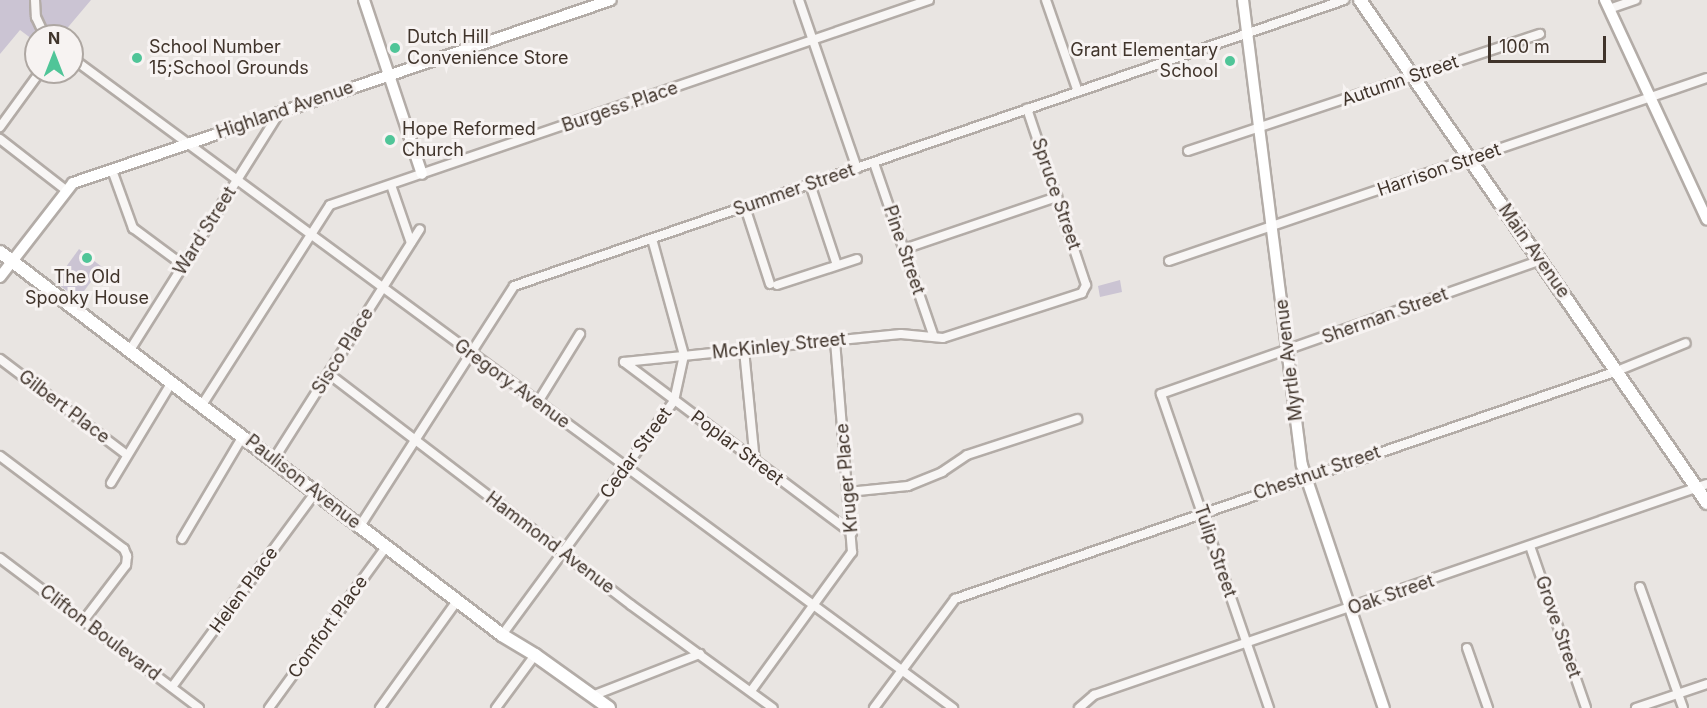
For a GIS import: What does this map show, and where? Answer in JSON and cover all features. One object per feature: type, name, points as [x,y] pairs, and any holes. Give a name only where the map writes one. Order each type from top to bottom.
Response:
[{"type":"main road","name":"Main Avenue","points":[[1360,0],[1617,371],[1702,486],[1707,503]]},
{"type":"main road","name":"Paulison Avenue","points":[[0,252],[502,635],[536,655],[609,708]]},
{"type":"street","points":[[35,0],[36,17],[39,24]]},
{"type":"street","points":[[364,0],[422,174]]},
{"type":"street","name":"Highland Avenue","points":[[0,277],[14,262],[73,183],[594,3],[610,0]]},
{"type":"street","points":[[799,0],[858,168]]},
{"type":"street","name":"Burgess Place","points":[[202,405],[330,205],[929,0]]},
{"type":"street","points":[[1046,0],[1078,92]]},
{"type":"street","name":"Myrtle Avenue","points":[[1244,0],[1305,478],[1384,708]]},
{"type":"street","name":"Summer Street","points":[[360,526],[514,286],[1344,0]]},
{"type":"street","points":[[1635,0],[1607,4],[1704,206],[1707,220]]},
{"type":"street","name":"Autumn Street","points":[[1188,151],[1260,129],[1540,34]]},
{"type":"street","name":"Gregory Avenue","points":[[84,67],[953,708]]},
{"type":"street","name":"Harrison Street","points":[[1169,261],[1707,78]]},
{"type":"street","points":[[0,127],[31,84]]},
{"type":"street","name":"Spruce Street","points":[[934,337],[943,338],[1082,293],[1086,289],[1027,110]]},
{"type":"street","name":"Ward Street","points":[[130,350],[280,112]]},
{"type":"street","points":[[0,139],[67,191]]},
{"type":"street","name":"Pine Street","points":[[874,163],[934,337]]},
{"type":"street","points":[[112,170],[133,228],[183,265]]},
{"type":"street","points":[[810,184],[837,265]]},
{"type":"street","points":[[391,185],[411,243]]},
{"type":"street","points":[[904,249],[1056,197]]},
{"type":"street","points":[[745,207],[774,284],[857,259]]},
{"type":"street","name":"Sisco Place","points":[[274,459],[420,229]]},
{"type":"street","name":"Cedar Street","points":[[502,635],[674,401],[684,355],[652,239]]},
{"type":"street","name":"Sherman Street","points":[[1161,393],[1541,260]]},
{"type":"street","points":[[538,402],[580,334]]},
{"type":"street","name":"McKinley Street","points":[[624,362],[901,334],[934,337]]},
{"type":"street","name":"Kruger Place","points":[[752,691],[852,552],[835,341]]},
{"type":"street","name":"Chestnut Street","points":[[902,670],[950,606],[961,597],[1202,512],[1617,371],[1686,343]]},
{"type":"street","points":[[744,350],[755,462]]},
{"type":"street","name":"Gilbert Place","points":[[0,359],[127,455]]},
{"type":"street","name":"Poplar Street","points":[[624,362],[852,533]]},
{"type":"street","name":"Hammond Avenue","points":[[329,374],[563,553],[773,708]]},
{"type":"street","points":[[111,483],[172,382]]},
{"type":"street","name":"Tulip Street","points":[[1161,393],[1269,708]]},
{"type":"street","points":[[848,492],[908,486],[942,472],[967,456],[1077,419]]},
{"type":"street","points":[[182,539],[243,436]]},
{"type":"street","points":[[0,456],[124,549],[127,556],[126,565],[84,620]]},
{"type":"street","name":"Oak Street","points":[[1078,708],[1094,696],[1702,486]]},
{"type":"street","name":"Helen Place","points":[[172,687],[316,492]]},
{"type":"street","name":"Grove Street","points":[[1530,546],[1586,708]]},
{"type":"street","name":"Comfort Place","points":[[269,708],[386,547]]},
{"type":"street","name":"Clifton Boulevard","points":[[0,558],[199,708]]},
{"type":"street","points":[[1640,587],[1683,708]]},
{"type":"street","points":[[380,708],[457,600]]},
{"type":"street","points":[[1467,648],[1488,708]]},
{"type":"street","points":[[592,696],[700,654]]},
{"type":"street","points":[[496,708],[536,655]]},
{"type":"street","points":[[874,708],[902,670]]},
{"type":"street","points":[[1636,708],[1707,684]]},
{"type":"shaded area","points":[[0,0],[91,0],[71,24],[24,24],[24,33],[20,30],[0,54]]},
{"type":"shaded area","points":[[79,249],[102,267],[78,299],[55,282]]},
{"type":"shaded area","points":[[1120,280],[1122,292],[1100,297],[1098,286]]},
{"type":"place","name":"Dutch Hill Convenience Store","points":[[395,48]]},
{"type":"place","name":"School Number 15;School Grounds","points":[[137,58]]},
{"type":"place","name":"Grant Elementary School","points":[[1230,61]]},
{"type":"place","name":"Hope Reformed Church","points":[[390,140]]},
{"type":"place","name":"The Old Spooky House","points":[[87,258]]}]
